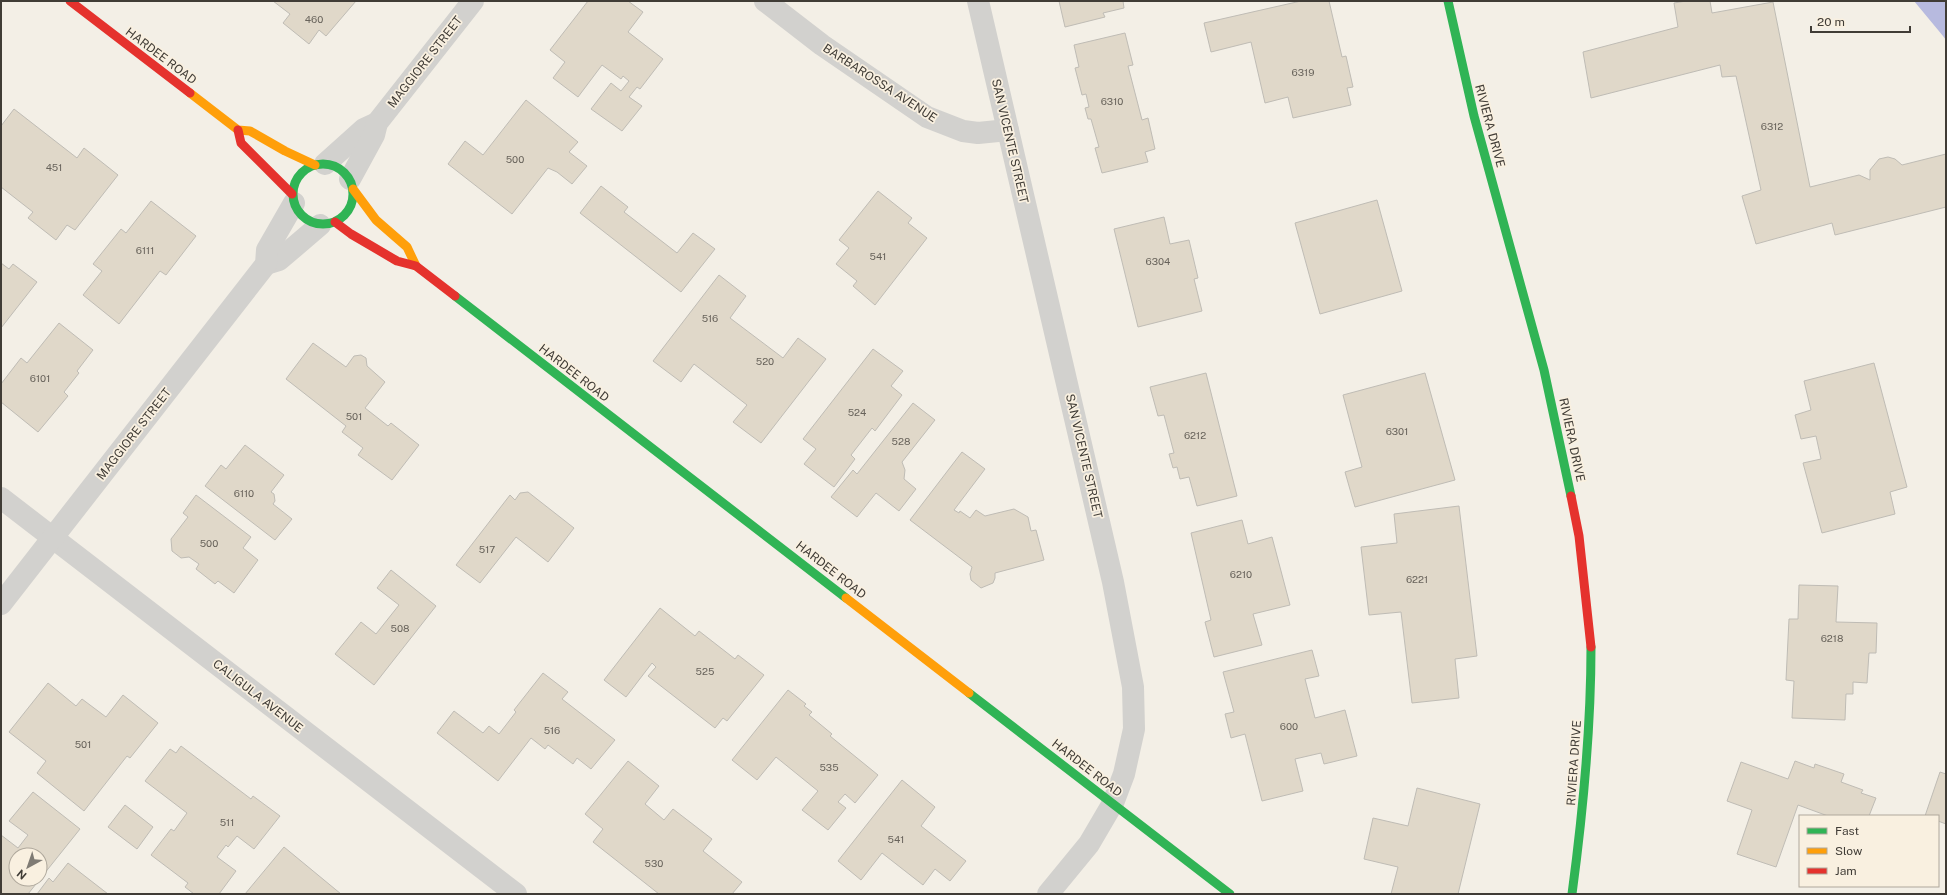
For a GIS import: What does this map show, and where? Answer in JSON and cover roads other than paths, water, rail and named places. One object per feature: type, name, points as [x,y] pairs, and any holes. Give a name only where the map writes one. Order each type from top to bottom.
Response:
[{"type":"street","name":"HARDEE ROAD","points":[[70,1],[238,130],[250,131],[285,151],[320,164]]},
{"type":"street","name":"MAGGIORE STREET","points":[[351,184],[374,135],[377,123],[473,1]]},
{"type":"street","name":"BARBAROSSA AVENUE","points":[[765,1],[822,45],[927,117],[963,131],[978,133],[1008,130]]},
{"type":"street","name":"SAN VICENTE STREET","points":[[978,1],[1113,582],[1131,675],[1134,729],[1124,774],[1113,803],[1089,844],[1048,894]]},
{"type":"street","name":"RIVIERA DRIVE","points":[[1448,1],[1474,116],[1544,370],[1579,536],[1591,642],[1591,671],[1588,747],[1582,818],[1572,894]]},
{"type":"street","name":"MAGGIORE STREET","points":[[320,164],[364,128],[377,123]]},
{"type":"street","name":"HARDEE ROAD","points":[[238,130],[241,143],[293,199]]},
{"type":"street","points":[[320,164],[335,166],[343,172],[351,184],[353,199],[350,209],[343,217],[328,223],[304,218],[293,199],[294,184],[298,175],[306,168],[320,164]]},
{"type":"street","name":"HARDEE ROAD","points":[[351,184],[366,208],[376,220],[407,247],[416,266]]},
{"type":"street","name":"MAGGIORE STREET","points":[[1,604],[266,264],[267,250],[293,199]]},
{"type":"street","name":"HARDEE ROAD","points":[[328,223],[351,234],[397,261],[416,266],[1230,894]]},
{"type":"street","name":"MAGGIORE STREET","points":[[266,264],[279,260],[328,223]]},
{"type":"street","name":"CALIGULA AVENUE","points":[[1,498],[516,894]]},
{"type":"water","points":[[1914,1],[1946,1],[1946,40],[1943,36]]}]
